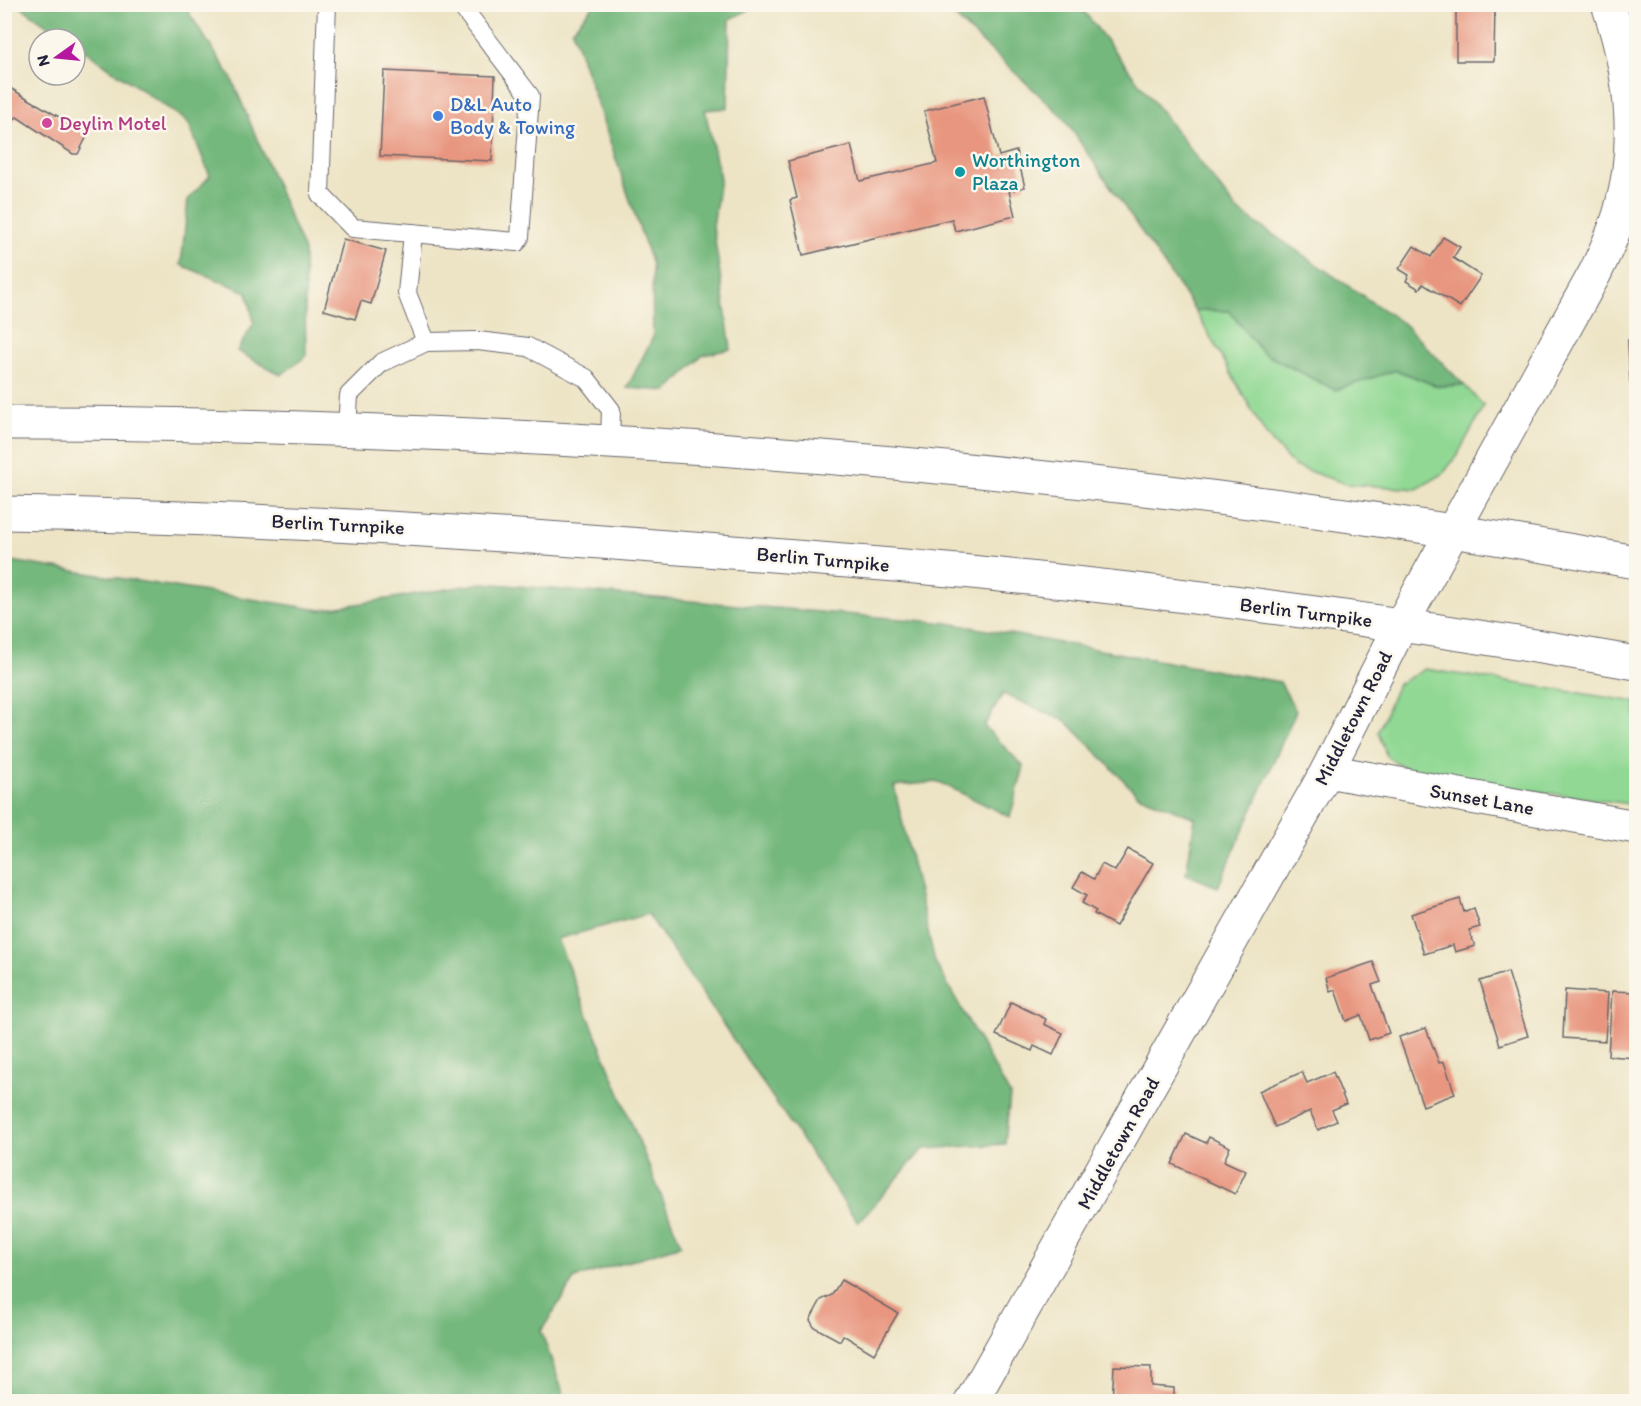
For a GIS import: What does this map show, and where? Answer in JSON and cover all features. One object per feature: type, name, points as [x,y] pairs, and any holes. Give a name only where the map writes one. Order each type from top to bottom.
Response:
[{"type":"main road","name":"Middletown Road","points":[[971,1401],[1327,771],[1401,625],[1610,242],[1633,173],[1628,84],[1618,35],[1608,4]]},
{"type":"main road","points":[[4,423],[211,425],[347,430],[610,441],[853,458],[1310,509],[1453,530],[1636,562]]},
{"type":"main road","name":"Berlin Turnpike","points":[[4,513],[368,525],[832,559],[1000,575],[1401,625],[1636,663]]},
{"type":"main road","name":"Sunset Lane","points":[[1327,771],[1636,827]]},
{"type":"lane","points":[[327,4],[320,194],[353,228],[517,242],[520,237],[530,96],[460,4]]},
{"type":"lane","points":[[413,233],[407,293],[426,342]]},
{"type":"lane","points":[[347,430],[349,396],[381,363],[426,342],[478,340],[528,347],[586,378],[611,411],[610,441]]},
{"type":"green space","points":[[18,5],[186,5],[185,7],[231,77],[304,251],[306,356],[281,375],[237,351],[254,323],[247,292],[181,265],[188,199],[210,176],[188,122],[87,52],[87,27],[50,27]]},
{"type":"green space","points":[[594,5],[759,5],[730,19],[728,108],[705,110],[720,178],[713,227],[731,349],[703,355],[667,391],[627,388],[653,337],[652,265],[572,30]]},
{"type":"green space","points":[[942,5],[1079,5],[1237,210],[1404,324],[1464,385],[1437,386],[1396,370],[1335,390],[1263,353],[1229,311],[1195,310],[1063,117]]},
{"type":"green space","points":[[1195,310],[1229,311],[1263,353],[1335,390],[1396,370],[1437,386],[1464,385],[1484,406],[1458,454],[1443,474],[1417,489],[1346,484],[1294,466],[1266,435]]},
{"type":"green space","points":[[5,560],[321,610],[483,583],[948,623],[1280,682],[1296,711],[1218,887],[1186,874],[1195,818],[1138,795],[1066,721],[1003,694],[984,726],[1024,767],[1010,817],[939,782],[894,786],[935,962],[1010,1095],[1005,1144],[923,1149],[858,1223],[648,914],[557,939],[681,1245],[575,1278],[541,1331],[566,1401],[5,1401]]},
{"type":"green space","points":[[1425,669],[1636,702],[1636,805],[1417,775],[1387,757],[1378,732],[1398,684]]},
{"type":"building","points":[[1456,4],[1495,4],[1494,61],[1456,61]]},
{"type":"building","name":"D&L Auto Body & Towing","points":[[384,71],[495,76],[492,161],[380,156]]},
{"type":"building","name":"Deylin Motel","points":[[10,88],[88,134],[78,154],[73,154],[17,117],[4,128],[4,93]]},
{"type":"building","name":"Worthington Plaza","points":[[984,96],[999,156],[1016,151],[1025,187],[1009,191],[1015,216],[955,231],[952,219],[803,255],[790,200],[797,198],[788,161],[851,145],[860,181],[937,163],[924,111]]},
{"type":"building","points":[[1443,237],[1460,247],[1453,258],[1481,276],[1460,307],[1423,284],[1419,289],[1406,281],[1409,275],[1399,269],[1414,246],[1431,257]]},
{"type":"building","points":[[343,239],[386,251],[371,304],[361,301],[355,319],[324,310]]},
{"type":"building","points":[[1636,339],[1636,381],[1630,382],[1628,340]]},
{"type":"building","points":[[1128,849],[1153,863],[1116,926],[1094,914],[1096,911],[1082,903],[1087,895],[1073,887],[1082,872],[1094,879],[1102,864],[1115,871]]},
{"type":"building","points":[[1460,899],[1464,912],[1474,909],[1480,927],[1469,930],[1475,946],[1455,952],[1453,945],[1424,954],[1411,914]]},
{"type":"building","points":[[1373,962],[1381,982],[1372,985],[1389,1033],[1369,1040],[1361,1015],[1346,1021],[1335,990],[1330,992],[1326,978]]},
{"type":"building","points":[[1508,972],[1528,1036],[1500,1045],[1480,981]]},
{"type":"building","points":[[1565,990],[1608,993],[1605,1041],[1563,1038]]},
{"type":"building","points":[[1612,991],[1636,992],[1636,1058],[1608,1056]]},
{"type":"building","points":[[1011,1002],[1046,1019],[1044,1024],[1063,1033],[1053,1055],[1034,1046],[1032,1051],[996,1035]]},
{"type":"building","points":[[1426,1028],[1439,1063],[1444,1062],[1455,1094],[1423,1106],[1399,1037]]},
{"type":"building","points":[[1302,1072],[1307,1083],[1333,1072],[1346,1104],[1332,1110],[1337,1121],[1318,1130],[1310,1111],[1275,1127],[1259,1091]]},
{"type":"building","points":[[1186,1134],[1206,1143],[1209,1137],[1230,1147],[1224,1161],[1246,1171],[1235,1194],[1172,1164]]},
{"type":"building","points":[[841,1280],[898,1313],[874,1354],[843,1335],[840,1341],[814,1327],[810,1320],[821,1300],[832,1295]]},
{"type":"building","points":[[1114,1366],[1151,1367],[1151,1386],[1174,1388],[1174,1402],[1112,1402]]},
{"type":"place","name":"D&L Auto Body & Towing","points":[[438,116]]},
{"type":"place","name":"Deylin Motel","points":[[47,123]]},
{"type":"place","name":"Worthington Plaza","points":[[960,172]]}]
